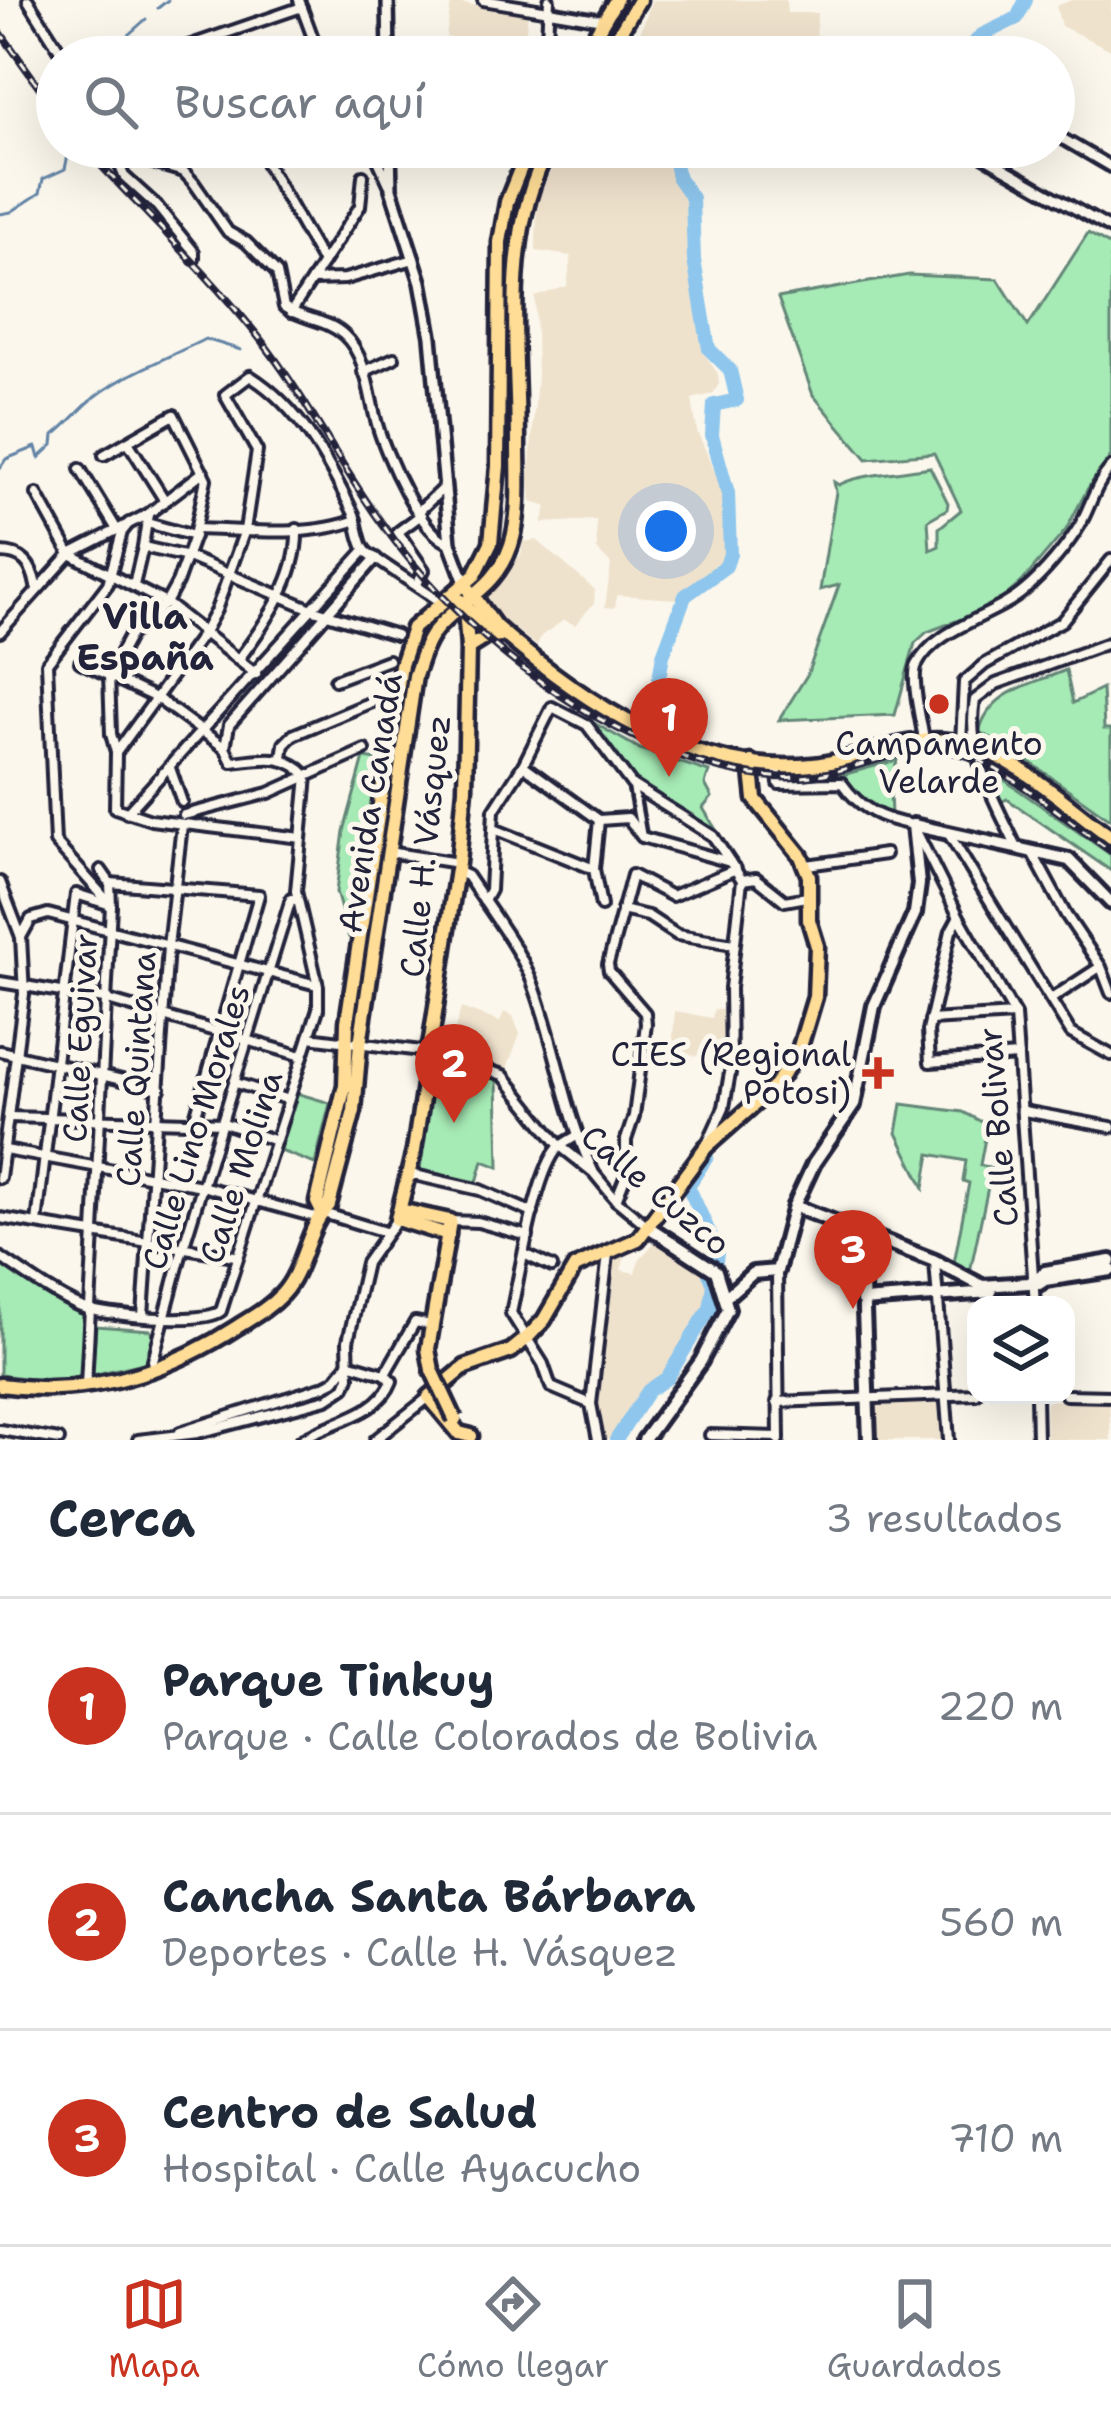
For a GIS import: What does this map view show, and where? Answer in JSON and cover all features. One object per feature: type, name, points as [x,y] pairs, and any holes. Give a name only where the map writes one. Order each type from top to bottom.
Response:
[{"type":"main road","points":[[595,36],[616,0]]},
{"type":"main road","points":[[617,36],[639,0]]},
{"type":"main road","name":"Avenida Canadá","points":[[321,1215],[317,1202],[345,1085],[344,1044],[401,665],[413,628],[481,567],[494,521],[500,242],[507,202],[521,168]]},
{"type":"main road","name":"Avenida Canadá","points":[[0,1385],[39,1390],[86,1387],[156,1370],[218,1340],[284,1292],[329,1205],[354,1111],[359,1044],[415,676],[439,626],[470,602],[501,567],[514,528],[520,237],[531,184],[539,168]]},
{"type":"main road","points":[[465,583],[470,602],[555,677],[597,705],[683,745],[777,765],[846,760],[924,740],[967,745],[1010,765],[1111,837]]},
{"type":"main road","points":[[447,598],[470,602]]},
{"type":"main road","name":"Calle H. Vásquez","points":[[398,1215],[409,1174],[457,867],[465,789],[470,602]]},
{"type":"main road","points":[[426,614],[439,626]]},
{"type":"main road","points":[[468,648],[500,631]]},
{"type":"main road","points":[[474,1438],[459,1433],[429,1397],[465,1367],[511,1352],[527,1338],[544,1319],[574,1267],[638,1239],[650,1228],[652,1217],[706,1147],[775,1086],[799,1050],[815,997],[818,946],[809,920],[806,865],[755,799],[751,762]]},
{"type":"main road","points":[[644,1440],[710,1347],[726,1319],[728,1296],[753,1273],[777,1271],[794,1206],[814,1163],[854,1105],[874,1006],[915,913],[919,884],[913,825],[1069,860],[1111,903]]},
{"type":"main road","points":[[794,1206],[935,1262],[971,1287]]},
{"type":"main road","points":[[398,1215],[449,1228],[428,1349],[432,1370],[455,1419],[474,1438]]},
{"type":"main road","name":"Calle Cuzco","points":[[650,1228],[716,1270],[728,1296]]},
{"type":"main road","points":[[861,1233],[868,1440]]},
{"type":"main road","points":[[862,1301],[937,1298],[971,1287],[1035,1284],[1111,1266]]},
{"type":"street","points":[[28,0],[51,36]]},
{"type":"street","points":[[388,0],[389,36]]},
{"type":"street","points":[[483,0],[549,5],[604,21]]},
{"type":"street","points":[[212,36],[300,3],[312,36]]},
{"type":"street","points":[[547,36],[549,5]]},
{"type":"street","points":[[1075,146],[1111,167]]},
{"type":"street","points":[[121,168],[157,206],[194,252],[194,259]]},
{"type":"street","points":[[170,168],[184,172],[228,232],[246,242],[278,273],[284,308],[318,319],[344,335],[363,372],[378,429],[420,513],[438,539],[450,543]]},
{"type":"street","points":[[269,168],[323,263]]},
{"type":"street","points":[[382,168],[414,259],[431,337],[450,543],[465,583]]},
{"type":"street","points":[[390,168],[391,189]]},
{"type":"street","points":[[1005,168],[1111,229]]},
{"type":"street","points":[[291,312],[360,206],[363,176]]},
{"type":"street","points":[[312,280],[345,279],[414,259]]},
{"type":"street","points":[[363,372],[394,358]]},
{"type":"street","points":[[116,753],[204,632],[230,574],[245,530],[257,452],[225,395],[250,376],[271,389],[300,421],[332,467],[365,550],[447,598]]},
{"type":"street","points":[[104,455],[174,415],[204,471],[188,557],[166,603],[130,635],[109,674],[116,753],[114,800],[122,813]]},
{"type":"street","points":[[128,442],[165,501]]},
{"type":"street","points":[[924,740],[917,664],[940,641],[994,612],[1036,580],[1079,526],[1111,467]]},
{"type":"street","points":[[80,469],[116,528]]},
{"type":"street","points":[[0,632],[70,554],[116,528],[148,518],[204,471]]},
{"type":"street","points":[[417,584],[424,570],[398,532],[443,488]]},
{"type":"street","points":[[37,494],[70,554],[166,603],[256,674]]},
{"type":"street","points":[[148,518],[195,532],[297,529],[356,520]]},
{"type":"street","points":[[134,585],[148,518]]},
{"type":"street","name":"Calle Eguivar","points":[[86,1387],[111,905],[55,842],[47,663],[108,584],[122,532],[129,523]]},
{"type":"street","points":[[239,659],[272,615],[297,542],[297,529]]},
{"type":"street","points":[[143,547],[188,557],[314,610],[396,635]]},
{"type":"street","points":[[122,813],[170,768],[365,550]]},
{"type":"street","points":[[0,553],[21,556],[36,588]]},
{"type":"street","points":[[225,748],[234,715],[376,558]]},
{"type":"street","points":[[1017,848],[967,745],[964,682],[985,664],[1062,621],[1111,560]]},
{"type":"street","points":[[1094,584],[1111,581]]},
{"type":"street","points":[[967,745],[975,700],[996,684],[1111,643]]},
{"type":"street","points":[[335,680],[388,660]]},
{"type":"street","points":[[21,937],[31,919],[39,915],[318,986],[294,899],[307,776],[296,763],[282,757],[232,762],[225,748],[158,699],[80,662]]},
{"type":"street","points":[[282,757],[284,744],[293,735],[379,699]]},
{"type":"street","points":[[587,725],[597,705]]},
{"type":"street","points":[[484,902],[490,890],[494,810],[552,707],[587,725],[632,785],[713,836],[742,880],[729,1008],[731,1067],[724,1107],[706,1147]]},
{"type":"street","points":[[183,820],[268,794],[364,749]]},
{"type":"street","points":[[523,765],[599,820],[628,818],[642,836],[734,866]]},
{"type":"street","points":[[777,765],[779,784],[842,783],[871,813],[913,825]]},
{"type":"street","points":[[170,768],[182,802]]},
{"type":"street","points":[[632,785],[642,836]]},
{"type":"street","points":[[122,813],[301,838]]},
{"type":"street","name":"Calle Quintana","points":[[143,1316],[168,946],[183,820]]},
{"type":"street","points":[[599,820],[594,869],[601,906]]},
{"type":"street","name":"Calle Bolivar","points":[[913,825],[1015,1015],[1035,1296]]},
{"type":"street","points":[[494,829],[594,869]]},
{"type":"street","points":[[947,832],[1071,1033],[1111,1055]]},
{"type":"street","points":[[387,851],[457,867],[484,902],[530,976],[593,1172]]},
{"type":"street","points":[[1032,851],[1066,916],[1101,967],[1111,993]]},
{"type":"street","points":[[806,865],[885,854]]},
{"type":"street","points":[[616,1200],[626,1175],[626,1140],[634,1116],[646,1024],[645,1013],[608,964],[632,875],[672,896],[734,866]]},
{"type":"street","points":[[37,1223],[76,894],[111,905],[110,883],[100,870]]},
{"type":"street","points":[[742,880],[756,878],[785,901],[808,897]]},
{"type":"street","points":[[0,882],[21,937],[22,985],[0,1178]]},
{"type":"street","points":[[110,883],[259,895],[194,1121]]},
{"type":"street","name":"Calle Lino Morales","points":[[156,1370],[153,1360],[183,1248],[294,899]]},
{"type":"street","points":[[622,910],[648,916],[677,935],[734,944]]},
{"type":"street","points":[[959,917],[950,931],[931,1020],[930,1062],[1019,1056]]},
{"type":"street","points":[[1051,999],[1101,967]]},
{"type":"street","points":[[0,982],[104,999],[302,1055]]},
{"type":"street","name":"Calle Molina","points":[[217,1314],[318,1009],[318,986]]},
{"type":"street","points":[[931,1020],[1015,1015]]},
{"type":"street","name":"Calle Cuzco","points":[[308,1037],[429,1052],[503,1075],[559,1145],[650,1228]]},
{"type":"street","points":[[0,1051],[160,1089]]},
{"type":"street","points":[[236,1082],[286,1099]]},
{"type":"street","points":[[1024,1112],[1111,1127]]},
{"type":"street","points":[[10,1118],[224,1123],[273,1140]]},
{"type":"street","points":[[578,1135],[559,1145],[533,1213],[511,1313],[543,1364],[551,1387],[591,1404]]},
{"type":"street","points":[[5,1150],[202,1186],[385,1232]]},
{"type":"street","points":[[409,1174],[480,1190],[533,1213]]},
{"type":"street","points":[[138,1440],[175,1434],[334,1381],[348,1364],[348,1341],[366,1263],[398,1215]]},
{"type":"street","points":[[0,1218],[236,1256]]},
{"type":"street","points":[[449,1228],[478,1222],[528,1236]]},
{"type":"street","points":[[598,1440],[591,1404],[608,1254]]},
{"type":"street","points":[[526,1255],[552,1267]]},
{"type":"street","points":[[0,1257],[90,1309],[164,1317],[217,1314],[218,1340]]},
{"type":"street","points":[[935,1262],[949,1440]]},
{"type":"street","points":[[710,1437],[779,1438],[777,1271]]},
{"type":"street","points":[[385,1374],[415,1322],[434,1325]]},
{"type":"street","points":[[301,1440],[376,1402],[391,1386],[385,1374],[348,1364]]},
{"type":"street","points":[[777,1402],[967,1394]]},
{"type":"street","points":[[1075,1395],[1111,1396]]},
{"type":"street","points":[[375,1440],[429,1397]]},
{"type":"street","points":[[1036,1404],[1037,1440]]},
{"type":"street","points":[[0,1430],[59,1440]]},
{"type":"shaded area","points":[[652,0],[786,0],[787,13],[817,13],[816,36],[639,36]]},
{"type":"shaded area","points":[[1072,0],[1111,0],[1111,50],[1061,26],[1056,6]]},
{"type":"shaded area","points":[[451,2],[528,13],[525,36],[446,36]]},
{"type":"shaded area","points":[[552,168],[671,168],[676,185],[687,195],[691,224],[687,248],[702,350],[719,384],[713,394],[692,399],[697,431],[724,492],[726,544],[723,561],[676,599],[617,595],[615,608],[605,607],[611,564],[597,550],[596,520],[542,523],[547,507],[531,501],[535,297],[567,286],[571,256],[536,251],[537,197]]},
{"type":"shaded area","points":[[537,540],[595,590],[594,603],[575,625],[564,620],[541,636],[537,646],[492,611],[483,597],[521,555],[523,542]]},
{"type":"shaded area","points":[[461,1008],[500,1022],[504,1012],[513,1016],[520,1034],[506,1071],[448,1053]]},
{"type":"shaded area","points":[[714,1009],[724,1010],[726,1063],[672,1050],[675,1011],[712,1018]]},
{"type":"shaded area","points":[[655,1242],[710,1271],[724,1309],[720,1315],[708,1308],[666,1377],[648,1389],[614,1440],[603,1440],[595,1407],[611,1257],[627,1249],[621,1270],[635,1273],[639,1260]]},
{"type":"shaded area","points":[[940,1401],[944,1440],[871,1440],[871,1402]]},
{"type":"shaded area","points":[[1109,1401],[1111,1440],[1046,1440],[1046,1404]]},
{"type":"green space","points":[[1088,233],[1111,246],[1111,456],[1066,530],[1022,582],[993,607],[927,632],[915,643],[895,715],[779,720],[807,675],[839,585],[820,590],[834,482],[839,485],[930,467],[948,503],[947,509],[928,520],[930,550],[939,546],[939,528],[961,510],[934,453],[867,459],[813,395],[778,298],[909,275],[998,279],[1028,326]]},
{"type":"green space","points":[[1066,670],[1073,703],[1102,689],[1104,729],[1111,729],[1111,820],[1006,745],[979,732],[984,718],[1002,698]]},
{"type":"green space","points":[[594,723],[640,749],[709,772],[705,784],[712,797],[703,808],[721,838],[634,781]]},
{"type":"green space","points":[[364,758],[379,760],[349,938],[336,892],[344,831]]},
{"type":"green space","points":[[897,760],[890,788],[891,816],[857,799],[843,780],[824,780]]},
{"type":"green space","points":[[986,767],[1111,855],[1111,871],[1007,799],[1001,802]]},
{"type":"green space","points":[[436,1059],[497,1079],[499,1167],[483,1161],[477,1182],[420,1170]]},
{"type":"green space","points":[[293,1092],[330,1103],[315,1164],[275,1149]]},
{"type":"green space","points":[[902,1104],[963,1112],[982,1122],[986,1133],[980,1165],[992,1168],[970,1272],[954,1263],[969,1183],[963,1181],[966,1161],[930,1154],[924,1188],[897,1133]]},
{"type":"green space","points":[[0,1264],[85,1315],[83,1378],[0,1375]]},
{"type":"green space","points":[[96,1326],[150,1330],[154,1337],[148,1362],[92,1375]]},
{"type":"waterway","points":[[158,8],[168,0]]},
{"type":"waterway","points":[[981,36],[1017,18],[1026,0]]},
{"type":"waterway","points":[[127,36],[146,19]]},
{"type":"waterway","points":[[0,214],[40,193],[43,179],[65,168]]},
{"type":"waterway","points":[[658,684],[663,655],[685,596],[726,566],[730,554],[728,493],[712,435],[714,405],[737,400],[730,370],[709,349],[694,260],[692,198],[676,168]]},
{"type":"waterway","points":[[0,468],[6,459],[36,447],[39,458],[53,445],[54,435],[88,403],[144,368],[205,339],[241,350]]},
{"type":"waterway","points":[[707,1157],[688,1186],[713,1241]]},
{"type":"waterway","points":[[716,1261],[717,1253]]},
{"type":"waterway","points":[[616,1440],[648,1391],[667,1378],[710,1308],[714,1285],[709,1273]]},
{"type":"railway","points":[[0,32],[36,83]]},
{"type":"railway","points":[[104,168],[257,335],[410,559],[471,624],[540,681],[616,728],[656,746],[760,776],[824,774],[924,750],[958,753],[1016,781],[1111,851]]},
{"type":"place","name":"Campamento Velarde","points":[[939,704]]},
{"type":"place","name":"Parque Tinkuy","points":[[669,777]]},
{"type":"place","name":"CIES (Regional Potosi)","points":[[878,1073]]},
{"type":"place","name":"Cancha Santa Bárbara","points":[[454,1123]]},
{"type":"place","name":"Centro de Salud","points":[[853,1309]]},
{"type":"district","name":"Villa España","points":[[145,636]]}]
